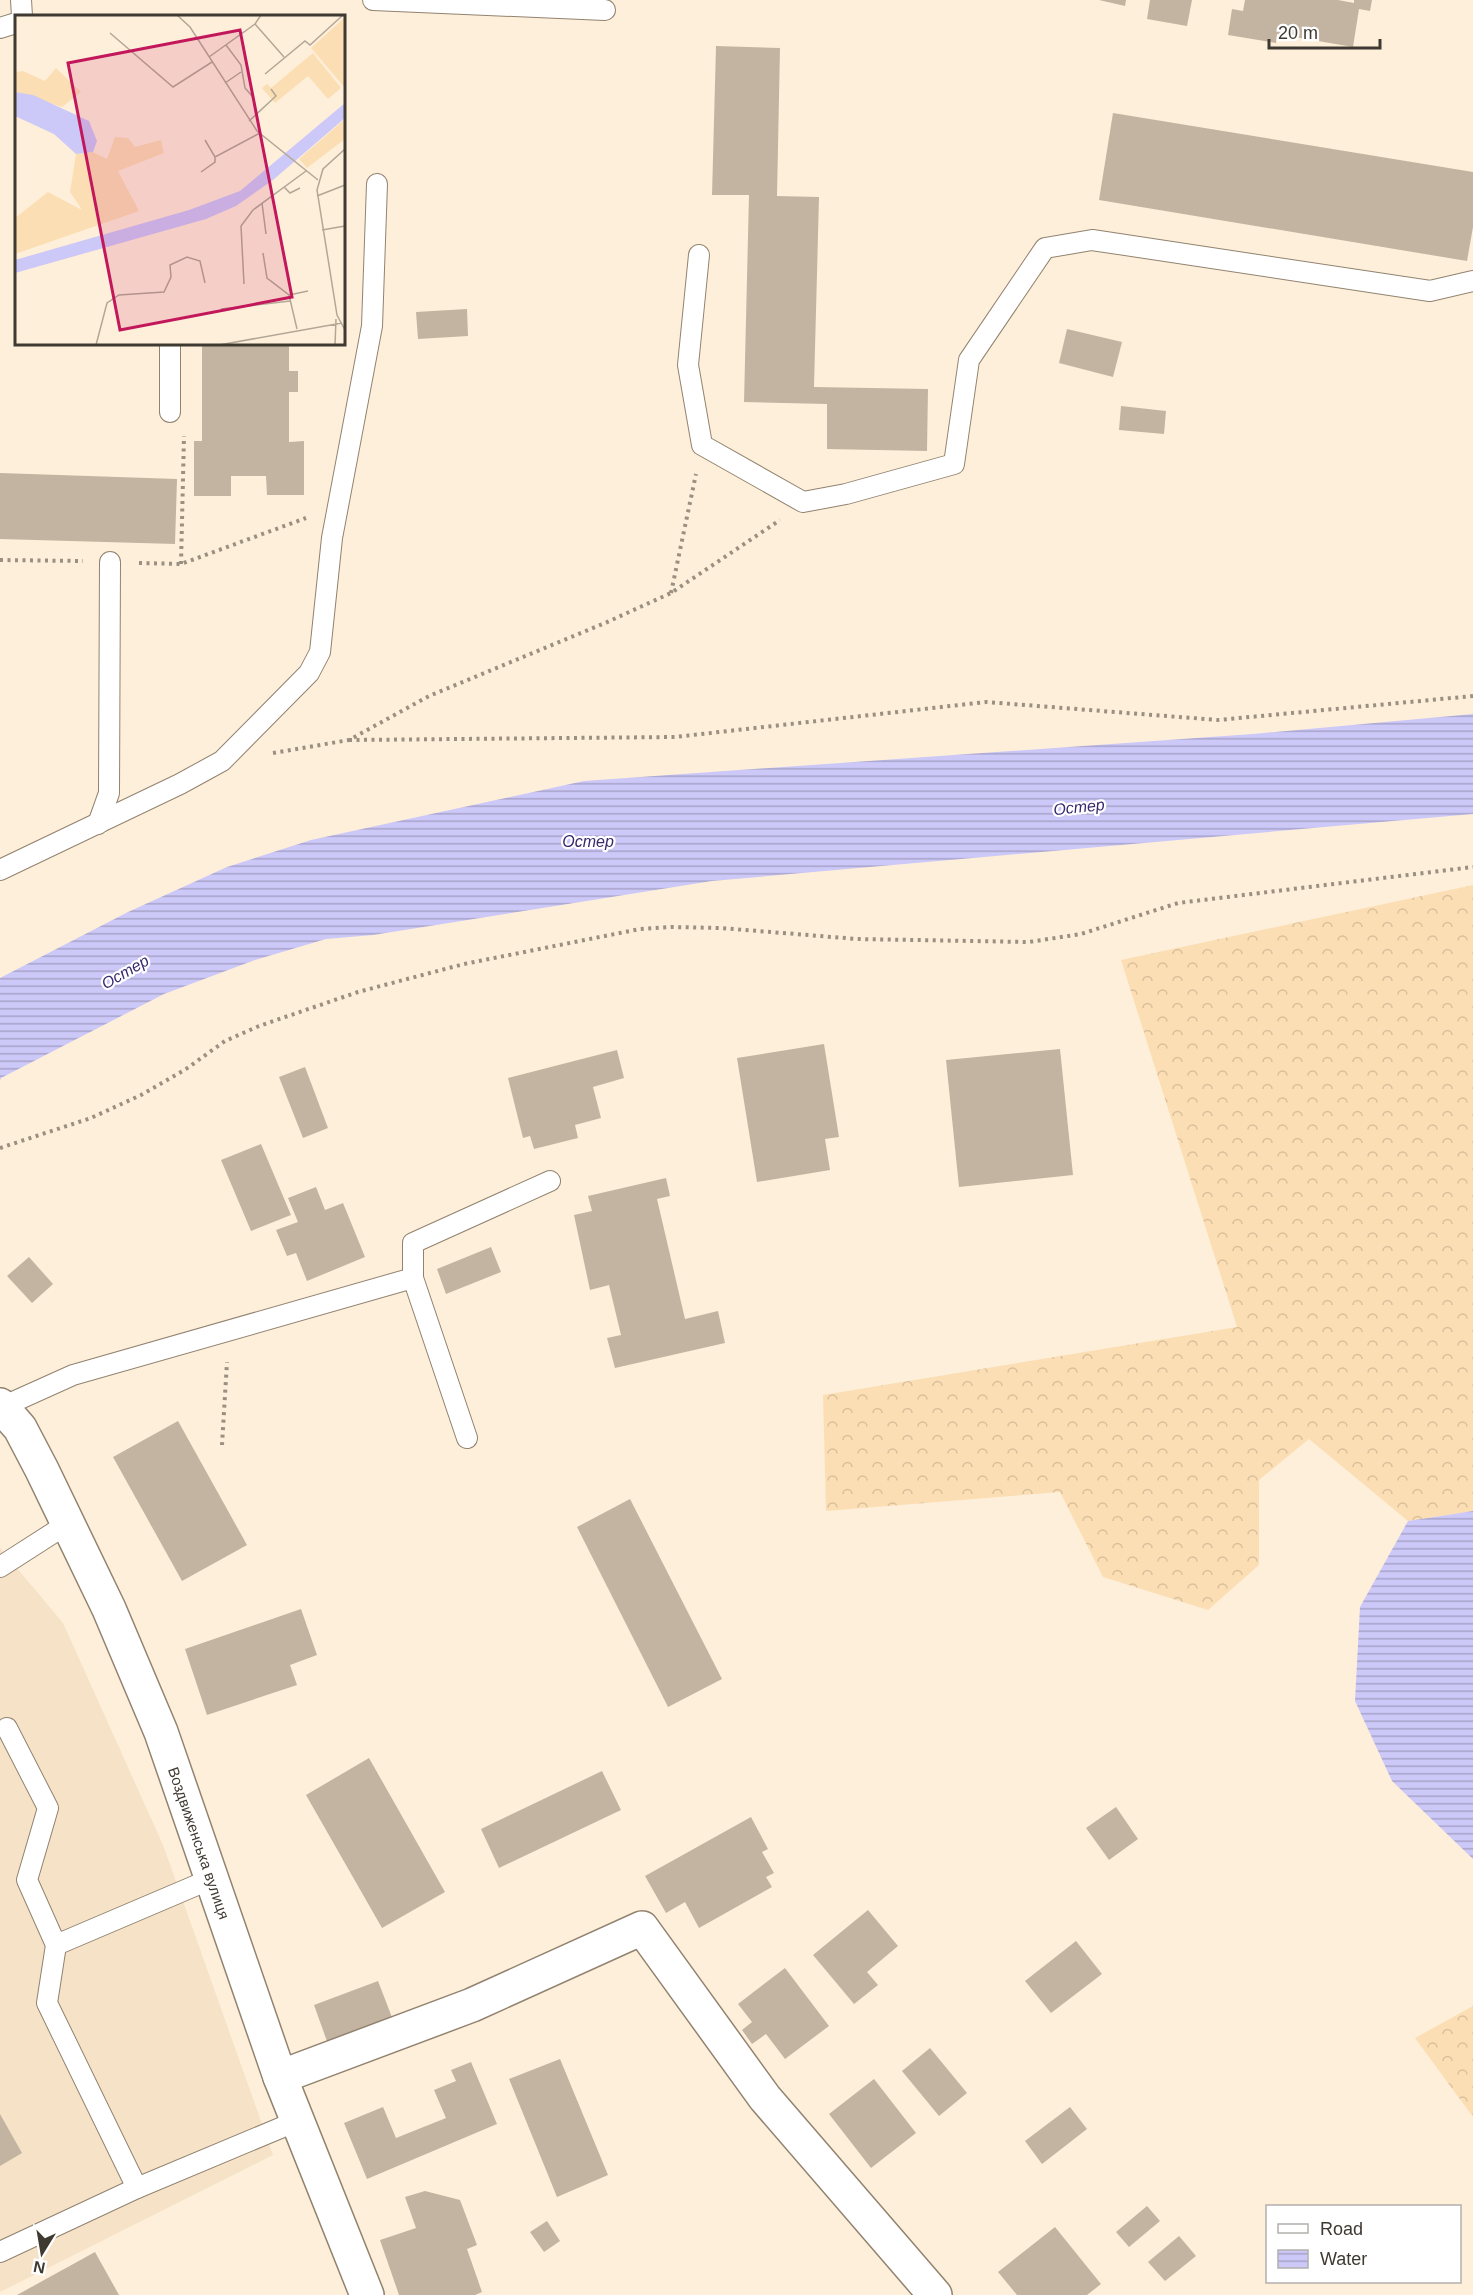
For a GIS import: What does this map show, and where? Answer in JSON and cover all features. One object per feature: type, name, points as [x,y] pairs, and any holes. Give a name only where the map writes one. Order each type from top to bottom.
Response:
[{"type":"street","name":"Воздвиженська вулиця","points":[[1,1406],[20,1428],[109,1609],[161,1732],[280,2077],[367,2295]]},
{"type":"street","points":[[280,2077],[472,2005],[642,1928],[765,2098],[935,2295]]},
{"type":"lane","points":[[21,0],[22,15]]},
{"type":"lane","points":[[373,0],[605,10]]},
{"type":"lane","points":[[0,28],[15,23]]},
{"type":"lane","points":[[0,870],[180,784],[222,761],[309,672],[320,652],[332,538],[372,326],[377,184]]},
{"type":"lane","points":[[699,255],[688,365],[702,446],[803,502],[846,494],[954,464],[969,360],[1045,248],[1092,240],[1430,291],[1473,281]]},
{"type":"lane","points":[[170,345],[170,412]]},
{"type":"lane","points":[[98,824],[108,793],[111,562]]},
{"type":"lane","points":[[467,1438],[413,1278],[413,1244],[550,1180]]},
{"type":"lane","points":[[1,1406],[73,1375],[413,1278]]},
{"type":"lane","points":[[0,1567],[67,1524]]},
{"type":"lane","points":[[7,1728],[48,1808],[27,1880],[56,1945],[47,2003],[137,2188]]},
{"type":"lane","points":[[56,1945],[211,1879]]},
{"type":"lane","points":[[0,2252],[137,2188],[297,2121]]},
{"type":"path","points":[[170,412],[184,431],[181,564],[338,506]]},
{"type":"path","points":[[670,593],[702,446]]},
{"type":"path","points":[[349,740],[429,696],[605,624],[670,593],[803,502]]},
{"type":"path","points":[[222,761],[349,740],[675,737],[986,702],[1218,720],[1473,696]]},
{"type":"path","points":[[0,1148],[91,1118],[141,1095],[186,1069],[225,1041],[259,1026],[358,992],[464,964],[640,929],[721,928],[857,939],[1029,942],[1082,934],[1178,903],[1473,867]]},
{"type":"path","points":[[222,1445],[228,1332]]},
{"type":"shaded area","points":[[0,1548],[63,1623],[163,1845],[273,2155],[0,2292]]},
{"type":"green space","points":[[1473,885],[1473,1511],[1408,1521],[1309,1439],[1259,1480],[1259,1565],[1208,1610],[1103,1577],[1060,1492],[826,1511],[823,1395],[1237,1327],[1121,960]]},
{"type":"green space","points":[[1473,2006],[1473,2117],[1415,2038]]},
{"type":"water","name":"Остер","points":[[1473,714],[1473,814],[712,881],[373,935],[326,939],[255,960],[164,994],[1,1078],[0,1081],[0,978],[128,912],[227,867],[311,840],[584,781],[1253,734]]},
{"type":"water","points":[[1473,1511],[1473,1859],[1392,1781],[1355,1701],[1360,1607],[1408,1521]]},
{"type":"building","points":[[1099,0],[1126,0],[1125,6]]},
{"type":"building","points":[[1150,0],[1192,0],[1187,26],[1147,19]]},
{"type":"building","points":[[1245,0],[1338,0],[1354,3],[1354,0],[1372,0],[1370,11],[1359,9],[1353,47],[1277,34],[1276,43],[1228,35],[1232,9],[1243,11]]},
{"type":"building","points":[[716,46],[780,48],[777,196],[819,197],[814,387],[928,389],[927,451],[827,449],[827,404],[744,402],[749,195],[712,195]]},
{"type":"building","points":[[1113,113],[1473,172],[1473,227],[1467,261],[1099,200]]},
{"type":"building","points":[[467,309],[468,336],[418,339],[416,312]]},
{"type":"building","points":[[1067,329],[1122,342],[1113,377],[1059,363]]},
{"type":"building","points":[[202,345],[289,345],[289,371],[298,371],[298,392],[289,392],[289,442],[304,441],[304,495],[267,495],[266,476],[231,476],[231,496],[194,496],[194,441],[202,441]]},
{"type":"building","points":[[1121,406],[1166,411],[1164,434],[1119,430]]},
{"type":"building","points":[[0,473],[177,479],[175,544],[0,539]]},
{"type":"building","points":[[824,1044],[839,1137],[825,1139],[830,1170],[757,1182],[737,1058]]},
{"type":"building","points":[[1060,1049],[1073,1175],[959,1187],[946,1060]]},
{"type":"building","points":[[617,1050],[624,1078],[593,1087],[601,1118],[575,1125],[578,1138],[534,1149],[530,1136],[523,1138],[508,1078]]},
{"type":"building","points":[[305,1067],[328,1128],[303,1138],[279,1077]]},
{"type":"building","points":[[261,1144],[291,1215],[251,1231],[221,1160]]},
{"type":"building","points":[[666,1178],[670,1196],[657,1199],[685,1319],[718,1311],[725,1343],[615,1368],[607,1338],[621,1335],[609,1285],[590,1290],[574,1215],[592,1211],[588,1196]]},
{"type":"building","points":[[316,1187],[325,1210],[343,1203],[365,1257],[307,1281],[296,1253],[287,1256],[276,1230],[298,1222],[288,1198]]},
{"type":"building","points":[[491,1247],[501,1272],[446,1294],[437,1269]]},
{"type":"building","points":[[29,1257],[53,1284],[32,1303],[7,1276]]},
{"type":"building","points":[[178,1421],[247,1545],[182,1581],[113,1457]]},
{"type":"building","points":[[630,1499],[722,1679],[668,1707],[577,1527]]},
{"type":"building","points":[[301,1609],[317,1655],[290,1665],[297,1685],[207,1715],[185,1649]]},
{"type":"building","points":[[369,1758],[445,1892],[382,1928],[306,1795]]},
{"type":"building","points":[[602,1771],[621,1810],[499,1868],[481,1829]]},
{"type":"building","points":[[1116,1807],[1138,1839],[1109,1860],[1086,1828]]},
{"type":"building","points":[[751,1817],[768,1849],[762,1852],[774,1873],[766,1877],[772,1887],[699,1928],[685,1902],[666,1913],[645,1876]]},
{"type":"building","points":[[868,1910],[898,1946],[867,1972],[878,1985],[854,2004],[813,1955]]},
{"type":"building","points":[[1076,1941],[1102,1974],[1051,2013],[1025,1981]]},
{"type":"building","points":[[785,1968],[829,2026],[785,2059],[766,2034],[752,2044],[742,2030],[752,2022],[738,2004]]},
{"type":"building","points":[[378,1981],[393,2020],[328,2044],[314,2005]]},
{"type":"building","points":[[930,2048],[967,2093],[939,2116],[902,2071]]},
{"type":"building","points":[[560,2059],[608,2175],[557,2197],[509,2079]]},
{"type":"building","points":[[471,2062],[497,2124],[367,2179],[344,2123],[383,2107],[396,2138],[446,2118],[434,2090],[456,2081],[451,2070]]},
{"type":"building","points":[[874,2079],[916,2133],[871,2168],[829,2114]]},
{"type":"building","points":[[1070,2107],[1087,2129],[1042,2164],[1025,2141]]},
{"type":"building","points":[[0,2114],[22,2153],[0,2166]]},
{"type":"building","points":[[425,2191],[460,2200],[477,2245],[467,2249],[482,2292],[475,2295],[399,2295],[380,2240],[416,2228],[405,2197]]},
{"type":"building","points":[[1147,2206],[1160,2221],[1129,2247],[1116,2232]]},
{"type":"building","points":[[547,2221],[560,2241],[544,2252],[530,2232]]},
{"type":"building","points":[[1055,2227],[1101,2284],[1087,2295],[1017,2295],[998,2272]]},
{"type":"building","points":[[1179,2236],[1196,2256],[1165,2281],[1148,2262]]},
{"type":"building","points":[[95,2252],[119,2295],[17,2295]]}]
